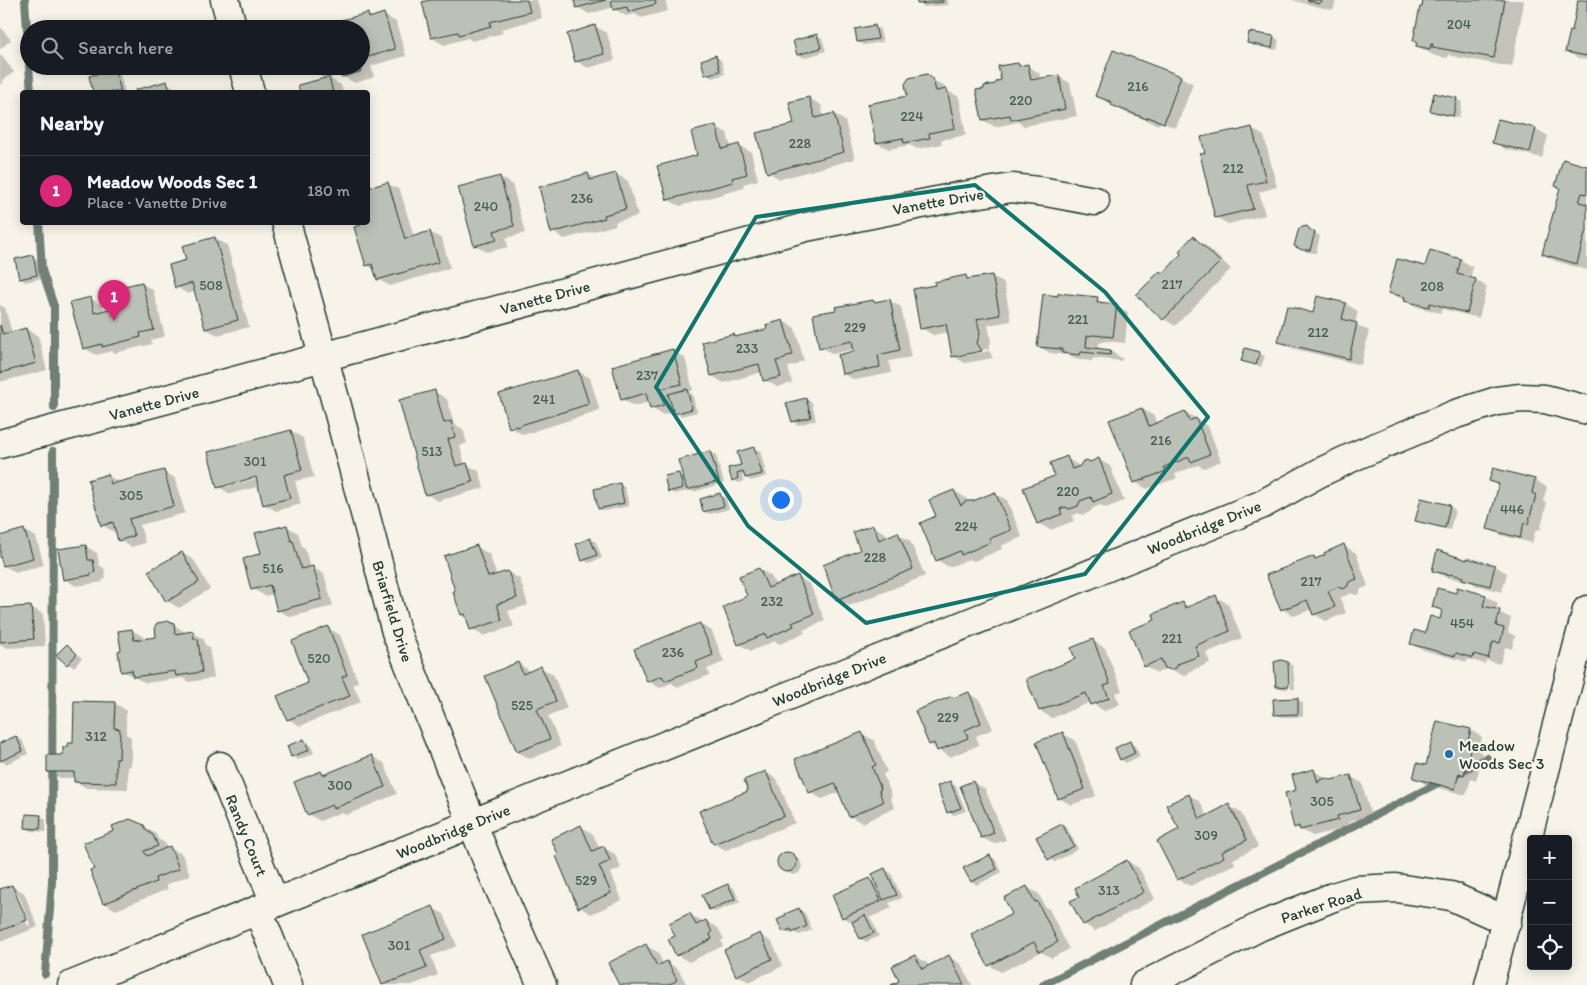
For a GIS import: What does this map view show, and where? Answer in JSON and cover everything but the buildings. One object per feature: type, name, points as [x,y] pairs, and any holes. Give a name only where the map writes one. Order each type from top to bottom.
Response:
[{"type":"street","points":[[225,0],[231,20]]},
{"type":"street","points":[[245,75],[249,90]]},
{"type":"street","name":"Vanette Drive","points":[[0,444],[806,227],[1012,188],[1095,201]]},
{"type":"street","name":"Briarfield Drive","points":[[287,225],[396,632],[489,865],[542,985]]},
{"type":"street","name":"Woodbridge Drive","points":[[72,985],[1260,505],[1357,455],[1456,414],[1497,401],[1520,398],[1545,399],[1587,410]]},
{"type":"street","points":[[1489,985],[1587,610]]},
{"type":"street","name":"Randy Court","points":[[220,766],[266,907],[288,985]]},
{"type":"street","name":"Parker Road","points":[[1144,985],[1260,926],[1333,897],[1356,890],[1396,888],[1451,896],[1507,921]]},
{"type":"highlighted area","points":[[975,185],[1105,292],[1208,417],[1085,574],[866,623],[748,526],[656,387],[756,217]]},
{"type":"waterway","points":[[25,0],[26,20]]},
{"type":"waterway","points":[[30,75],[31,90]]},
{"type":"waterway","points":[[39,225],[42,270],[54,306],[54,408]]},
{"type":"waterway","points":[[45,974],[52,882],[53,451]]},
{"type":"waterway","points":[[1456,774],[1487,758]]},
{"type":"waterway","points":[[1043,985],[1444,780]]},
{"type":"place","name":"Meadow Woods Sec 1","points":[[114,321]]},
{"type":"place","name":"Meadow Woods Sec 3","points":[[1449,754]]}]
